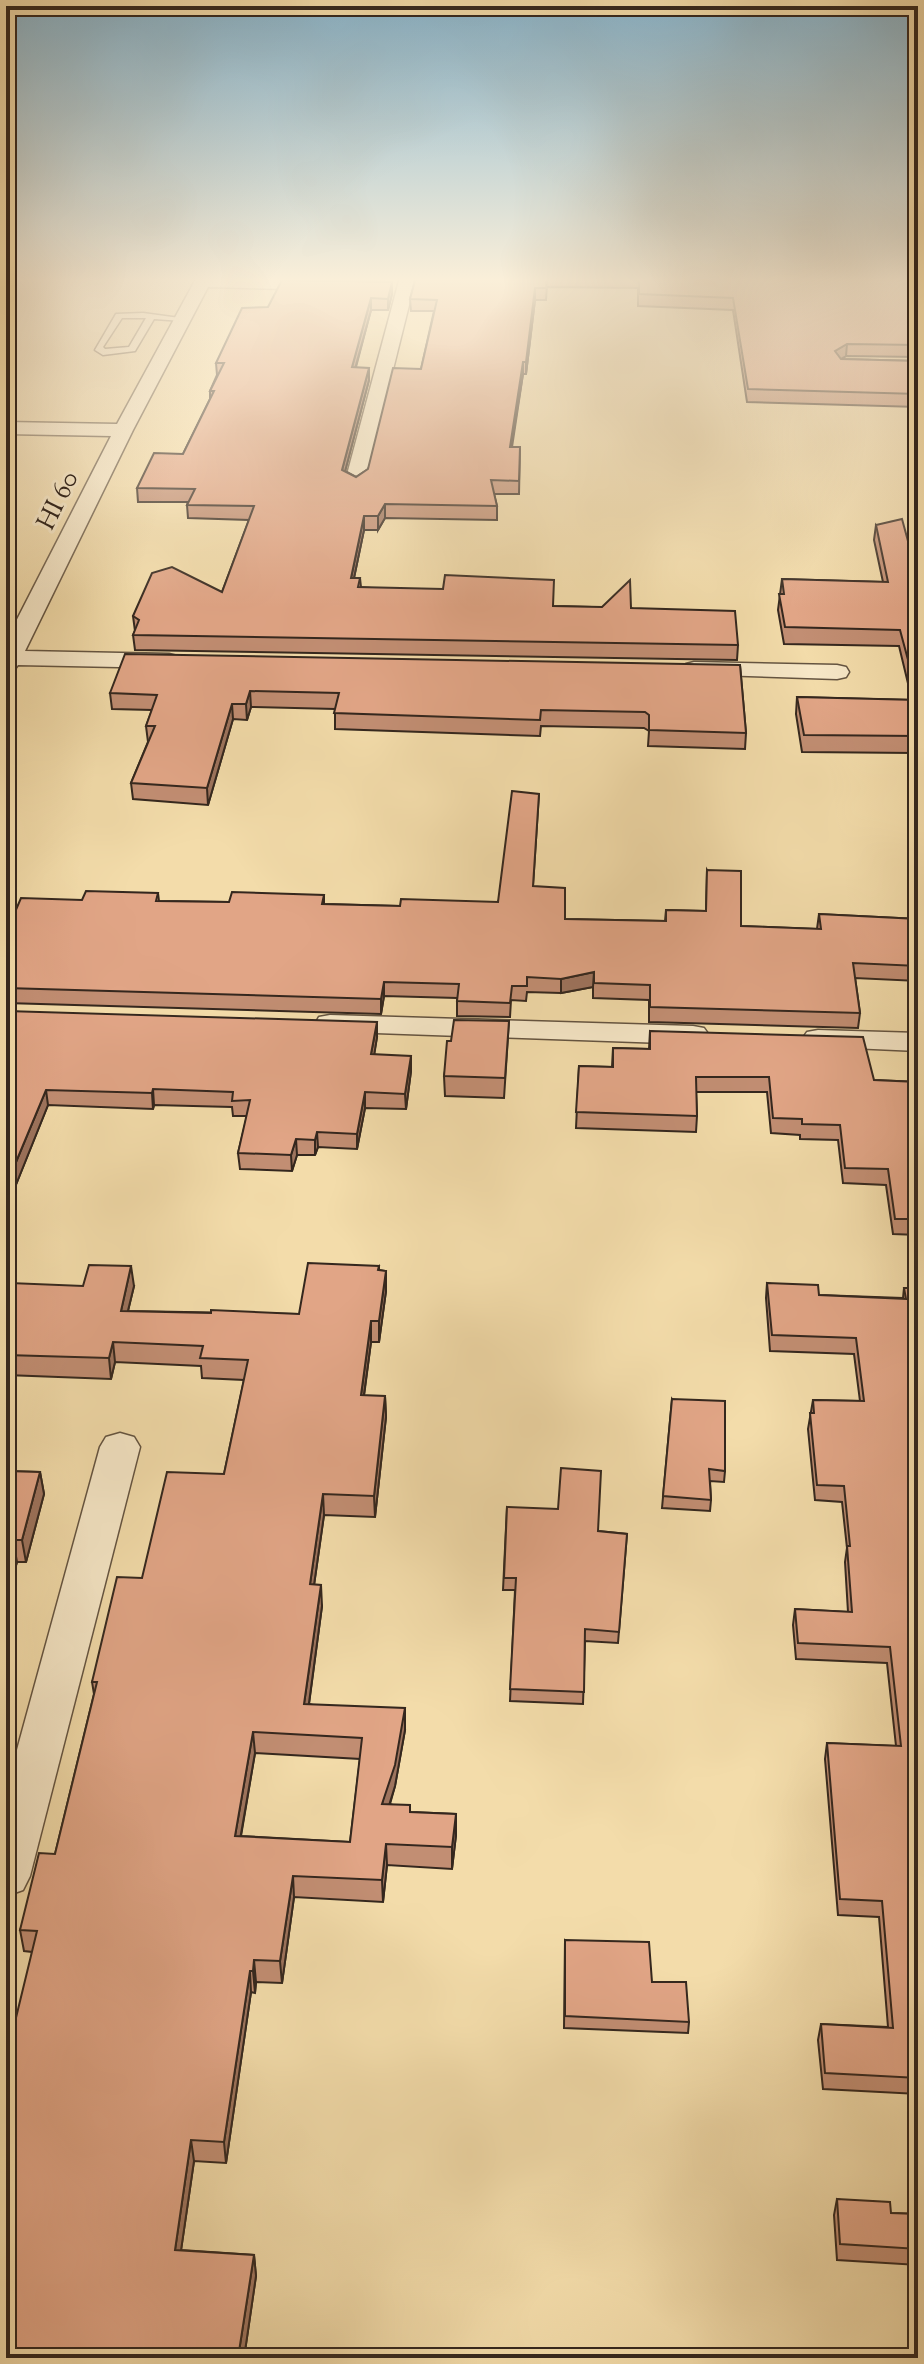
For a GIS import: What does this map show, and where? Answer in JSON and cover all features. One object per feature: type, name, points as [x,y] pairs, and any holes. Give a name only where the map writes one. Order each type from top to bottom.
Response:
[{"type":"street","name":"HI 60","points":[[8,661],[146,387]]},
{"type":"street","points":[[355,482],[377,387]]},
{"type":"street","points":[[6,428],[123,430]]},
{"type":"street","points":[[8,661],[185,661]]},
{"type":"street","points":[[678,669],[837,672]]},
{"type":"street","points":[[305,1023],[729,1036]]},
{"type":"street","points":[[792,1038],[918,1042]]},
{"type":"street","points":[[6,1876],[120,1447]]},
{"type":"building","points":[[212,387],[364,387],[342,470],[356,477],[368,469],[388,387],[519,387],[510,447],[520,447],[519,481],[491,480],[497,506],[385,504],[378,516],[364,516],[351,578],[360,578],[358,587],[443,589],[445,575],[554,580],[553,606],[602,607],[630,580],[631,608],[735,611],[738,645],[133,635],[139,620],[133,616],[152,573],[172,567],[222,592],[254,506],[187,505],[195,489],[137,488],[154,453],[183,454],[214,391],[210,391]]},
{"type":"building","points":[[918,387],[918,394],[748,389]]},
{"type":"building","points":[[902,519],[918,578],[918,697],[900,630],[785,627],[779,594],[784,594],[782,579],[888,582],[876,525]]},
{"type":"building","points":[[125,654],[740,665],[746,733],[649,730],[649,715],[645,712],[541,710],[540,720],[334,713],[339,693],[250,691],[246,704],[232,704],[207,788],[131,783],[155,726],[146,726],[157,695],[110,693]]},
{"type":"building","points":[[797,697],[918,700],[918,744],[917,736],[804,735]]},
{"type":"building","points":[[512,791],[539,794],[533,886],[565,888],[565,919],[666,921],[666,910],[706,911],[707,870],[741,871],[741,926],[821,929],[819,914],[918,919],[918,966],[853,963],[860,1013],[650,1007],[650,985],[594,983],[594,972],[561,979],[527,977],[527,986],[512,986],[510,1003],[457,1001],[459,984],[384,982],[381,999],[6,988],[6,960],[11,948],[6,948],[6,933],[21,898],[82,900],[86,891],[158,893],[156,901],[229,902],[232,892],[324,895],[322,904],[400,906],[401,899],[498,902]]},
{"type":"building","points":[[6,1011],[377,1022],[371,1054],[411,1056],[405,1094],[365,1092],[357,1134],[317,1132],[315,1140],[296,1139],[291,1155],[238,1153],[250,1100],[232,1101],[233,1092],[46,1090],[6,1186]]},
{"type":"building","points":[[454,1020],[509,1021],[505,1078],[444,1076],[447,1041],[451,1041]]},
{"type":"building","points":[[650,1031],[863,1037],[874,1080],[918,1082],[918,1219],[895,1219],[888,1169],[845,1168],[840,1125],[802,1124],[802,1119],[773,1118],[769,1077],[696,1077],[697,1116],[576,1112],[579,1066],[613,1067],[613,1048],[650,1049]]},
{"type":"building","points":[[308,1263],[379,1266],[378,1270],[386,1271],[379,1321],[371,1321],[361,1395],[385,1396],[374,1496],[323,1494],[310,1584],[321,1585],[304,1704],[405,1708],[395,1765],[382,1804],[410,1805],[410,1812],[456,1814],[452,1847],[386,1844],[382,1880],[293,1876],[280,1961],[254,1960],[224,2142],[191,2140],[175,2250],[254,2255],[238,2358],[6,2358],[6,2059],[37,1931],[20,1930],[39,1853],[55,1854],[97,1682],[92,1682],[117,1577],[142,1578],[167,1472],[224,1474],[248,1360],[200,1358],[203,1346],[113,1342],[109,1358],[6,1355],[6,1294],[10,1283],[83,1286],[89,1265],[131,1266],[121,1311],[211,1313],[211,1310],[299,1314]],"holes":[[[253,1732],[362,1738],[350,1842],[235,1836]]]},
{"type":"building","points":[[767,1283],[818,1285],[819,1295],[906,1299],[904,1288],[918,1288],[918,2078],[825,2073],[821,2024],[893,2028],[882,1901],[840,1899],[827,1743],[901,1746],[890,1647],[798,1643],[795,1609],[852,1612],[844,1486],[817,1485],[810,1413],[814,1413],[813,1400],[864,1401],[856,1338],[772,1335]]},
{"type":"building","points":[[672,1399],[725,1401],[725,1471],[709,1469],[711,1500],[663,1496]]},
{"type":"building","points":[[561,1468],[601,1471],[598,1531],[627,1534],[619,1632],[585,1629],[584,1692],[510,1689],[516,1578],[504,1578],[507,1507],[558,1509]]},
{"type":"building","points":[[6,1471],[40,1472],[22,1540],[13,1540],[6,1565]]},
{"type":"building","points":[[565,1940],[649,1942],[652,1982],[686,1982],[689,2022],[565,2016]]},
{"type":"building","points":[[837,2199],[890,2202],[891,2213],[918,2214],[918,2249],[840,2244]]}]
